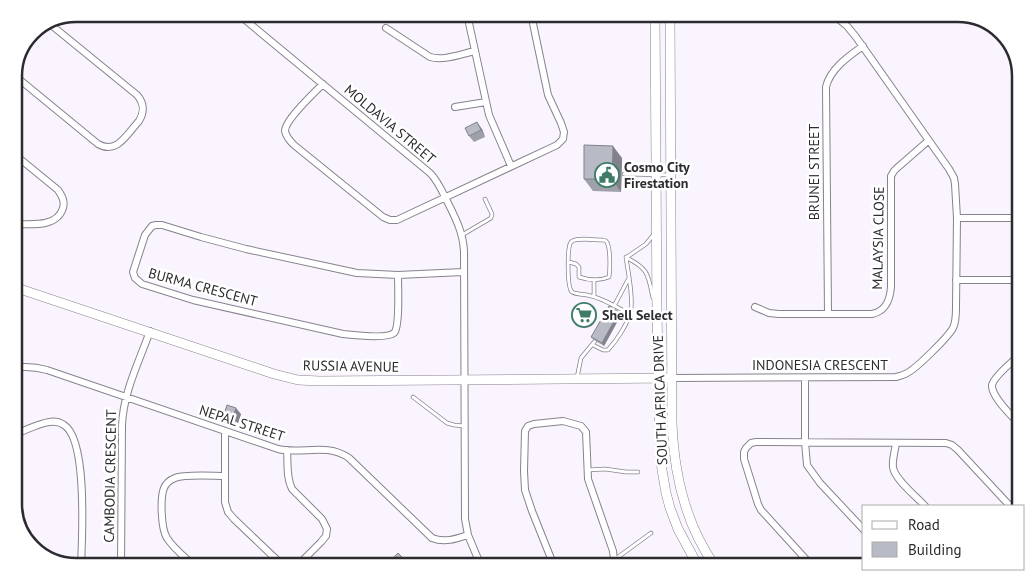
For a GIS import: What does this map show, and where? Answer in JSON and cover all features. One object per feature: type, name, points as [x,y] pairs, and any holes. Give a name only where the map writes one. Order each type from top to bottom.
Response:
[{"type":"street","name":"MOLDAVIA STREET","points":[[248,22],[430,173],[437,181],[462,235],[464,251],[464,380]]},
{"type":"street","points":[[469,22],[490,120],[512,166]]},
{"type":"street","points":[[323,84],[289,121],[285,130],[289,140],[387,219],[397,220],[561,142],[564,136],[561,123],[548,95],[533,22]]},
{"type":"street","name":"SOUTH AFRICA DRIVE","points":[[655,22],[660,447],[662,470],[670,508],[678,529],[694,558]]},
{"type":"street","name":"SOUTH AFRICA DRIVE","points":[[670,22],[673,449],[683,500],[695,531],[710,558]]},
{"type":"street","name":"INDONESIA CRESCENT","points":[[672,378],[896,377],[908,372],[924,360],[947,336],[952,328],[956,315],[957,218],[954,178],[863,46],[841,22]]},
{"type":"street","points":[[23,81],[103,147],[110,148],[116,146],[142,117],[142,103],[137,95],[54,28]]},
{"type":"street","points":[[386,28],[430,57],[442,58],[475,51]]},
{"type":"street","name":"BRUNEI STREET","points":[[828,313],[826,87],[828,78],[832,73],[863,46]]},
{"type":"street","points":[[455,107],[486,102]]},
{"type":"street","name":"MALAYSIA CLOSE","points":[[755,307],[779,314],[872,314],[880,311],[888,302],[891,287],[892,176],[894,170],[928,141]]},
{"type":"street","points":[[23,161],[58,190],[62,195],[64,204],[60,215],[53,221],[23,224]]},
{"type":"street","points":[[957,218],[1012,218]]},
{"type":"street","name":"BURMA CRESCENT","points":[[398,275],[398,324],[395,332],[390,335],[365,336],[343,334],[193,300],[142,284],[135,278],[133,272],[145,235],[152,226],[162,224],[246,249],[357,273],[398,275],[463,272]]},
{"type":"street","points":[[956,280],[1012,280]]},
{"type":"street","name":"RUSSIA AVENUE","points":[[23,289],[274,374],[298,380],[672,378]]},
{"type":"street","name":"CAMBODIA CRESCENT","points":[[122,558],[123,409],[150,331]]},
{"type":"street","points":[[1012,362],[996,377],[992,387],[994,395],[1012,416]]},
{"type":"street","name":"NEPAL STREET","points":[[23,366],[47,370],[278,449],[329,450],[343,454],[432,538],[446,541],[468,535]]},
{"type":"street","points":[[805,378],[804,442],[808,468],[862,528]]},
{"type":"street","points":[[464,380],[465,513],[468,535],[478,558]]},
{"type":"street","points":[[23,431],[50,422],[60,422],[69,429],[79,460],[81,476],[81,558]]},
{"type":"street","points":[[551,558],[525,490],[524,438],[526,428],[534,424],[563,422],[581,426],[586,432],[586,470],[589,484],[612,547],[612,558]]},
{"type":"street","points":[[226,431],[225,502],[228,512],[234,520],[275,558]]},
{"type":"street","points":[[805,558],[761,510],[746,466],[744,452],[748,445],[756,442],[942,442],[952,445],[958,450],[1009,505]]},
{"type":"street","points":[[896,443],[893,462],[894,471],[899,479],[924,505]]},
{"type":"street","points":[[287,450],[290,485],[322,519],[327,528],[326,536],[306,558]]},
{"type":"street","points":[[185,558],[169,542],[165,535],[162,504],[164,486],[173,478],[225,476]]},
{"type":"lane","points":[[624,174],[670,175]]},
{"type":"lane","points":[[462,235],[491,218],[492,214],[485,199]]},
{"type":"lane","points":[[626,257],[646,244],[656,231]]},
{"type":"lane","points":[[569,262],[579,267],[580,277],[582,278],[594,280],[609,277],[609,251],[606,241],[576,239],[571,242],[569,247],[569,262],[569,283],[570,290],[573,293],[594,296],[630,314]]},
{"type":"lane","points":[[593,345],[603,350],[608,350],[630,314],[632,303],[626,257]]},
{"type":"lane","points":[[626,257],[642,267],[648,274],[657,312]]},
{"type":"lane","points":[[612,310],[629,278]]},
{"type":"lane","points":[[594,280],[594,296]]},
{"type":"lane","points":[[577,378],[582,358],[595,341]]},
{"type":"lane","points":[[413,397],[447,423],[465,426]]},
{"type":"lane","points":[[586,470],[605,469],[638,472]]},
{"type":"lane","points":[[618,558],[651,533]]},
{"type":"building","points":[[477,122],[481,130],[469,136],[465,128]]},
{"type":"building","points":[[584,145],[613,146],[612,179],[584,179]]},
{"type":"building","points":[[609,306],[619,312],[602,343],[591,337]]},
{"type":"building","points":[[227,405],[236,408],[233,417],[224,414]]},
{"type":"building","points":[[398,553],[403,558],[393,558]]},
{"type":"place","name":"Cosmo City Firestation","points":[[607,175]]},
{"type":"place","name":"Shell Select","points":[[584,315]]}]
